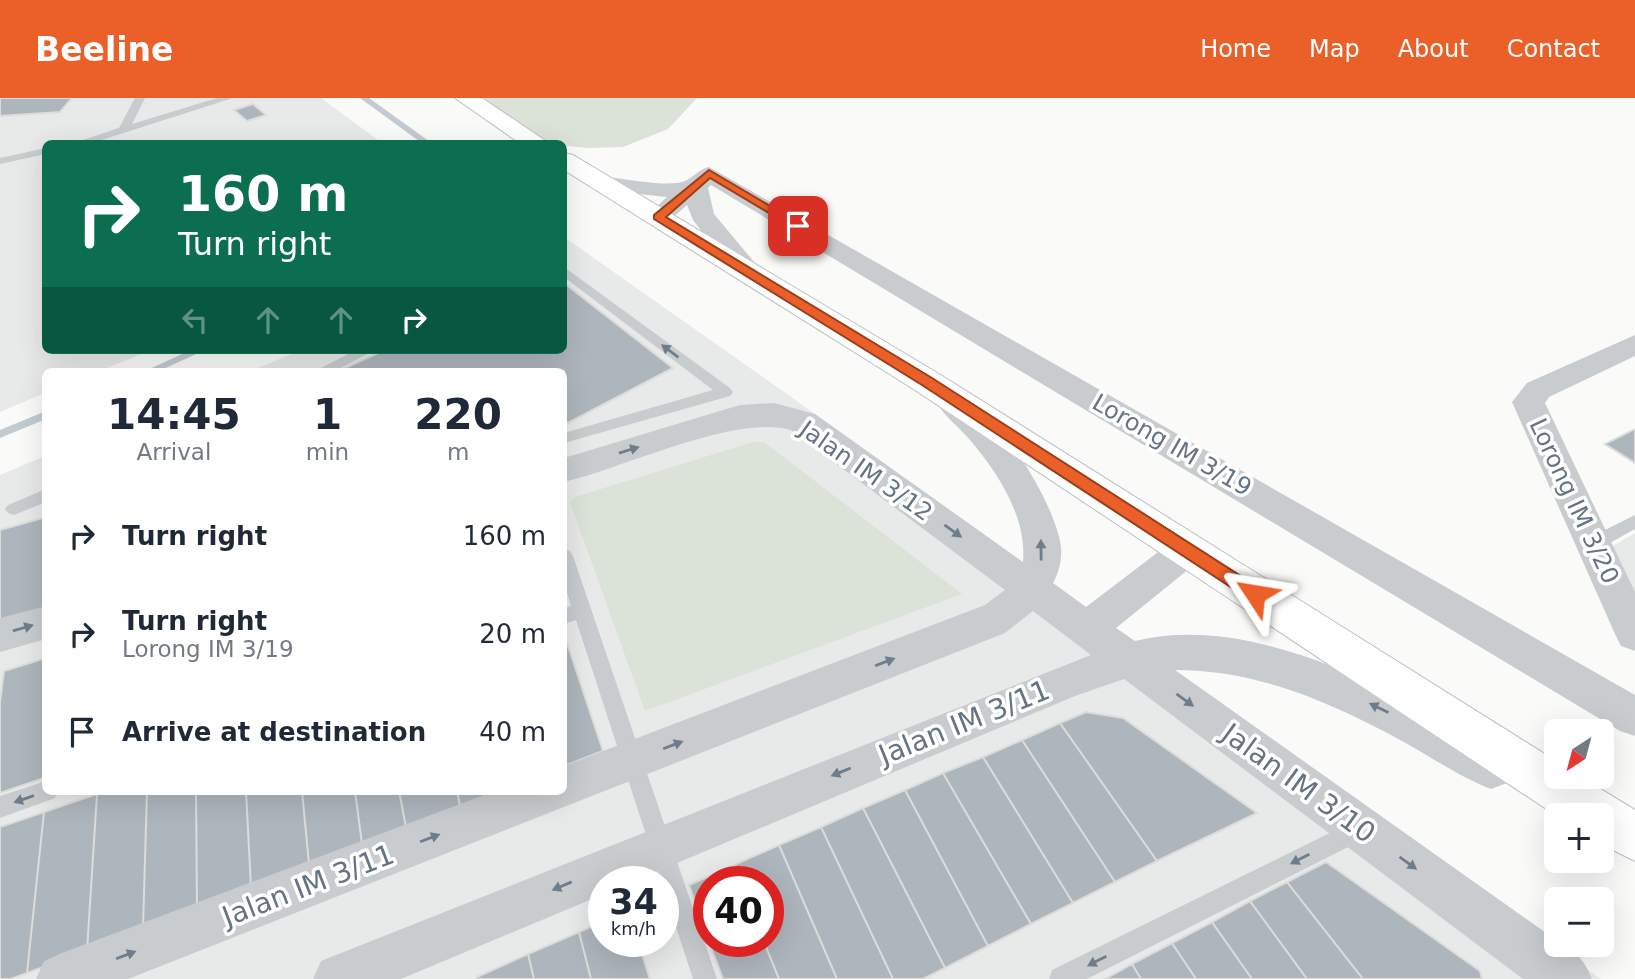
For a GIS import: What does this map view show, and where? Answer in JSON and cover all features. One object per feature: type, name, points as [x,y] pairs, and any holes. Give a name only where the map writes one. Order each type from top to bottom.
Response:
[{"type":"street","points":[[466,98],[532,140]]},
{"type":"street","points":[[567,162],[745,268],[927,382],[1580,803]]},
{"type":"street","points":[[601,183],[671,190],[702,180]]},
{"type":"street","points":[[658,217],[702,180]]},
{"type":"street","points":[[702,180],[702,215],[745,268]]},
{"type":"street","name":"Lorong IM 3/19","points":[[702,180],[1635,717]]},
{"type":"street","name":"Lorong IM 3/20","points":[[1635,344],[1538,390],[1528,402],[1635,635]]},
{"type":"street","points":[[567,786],[991,621],[1015,606],[1031,588],[1041,567],[1043,545],[1021,490],[996,450],[969,415],[927,382]]},
{"type":"street","name":"Jalan IM 3/12","points":[[567,469],[740,416],[774,414],[803,422],[1031,588]]},
{"type":"street","points":[[1087,628],[1187,550]]},
{"type":"street","name":"Jalan IM 3/10","points":[[1031,588],[1566,979]]},
{"type":"street","points":[[0,635],[42,623]]},
{"type":"street","name":"Jalan IM 3/11","points":[[339,979],[660,845],[1063,682],[1130,659],[1167,653],[1206,653],[1285,670],[1372,704],[1490,767],[1572,803]]},
{"type":"street","name":"Jalan IM 3/11","points":[[62,979],[543,795]]},
{"type":"street","points":[[1614,824],[1635,837]]},
{"type":"lane","points":[[123,130],[140,98]]},
{"type":"lane","points":[[89,140],[228,98]]},
{"type":"lane","points":[[0,161],[42,153]]},
{"type":"lane","points":[[567,273],[725,392],[567,437]]},
{"type":"lane","points":[[329,368],[360,354]]},
{"type":"lane","points":[[14,509],[42,497]]},
{"type":"lane","points":[[1593,544],[1635,521]]},
{"type":"lane","points":[[567,575],[573,613],[632,761],[705,979]]},
{"type":"lane","points":[[0,807],[42,793]]},
{"type":"lane","points":[[1061,979],[1362,829]]},
{"type":"shaded area","points":[[0,98],[321,98],[378,140],[42,140],[42,354],[141,354],[107,368],[42,368],[42,394],[0,412]]},
{"type":"shaded area","points":[[466,98],[697,98],[668,129],[623,147],[588,148],[567,146],[567,140],[531,140]]},
{"type":"shaded area","points":[[567,239],[1544,938],[1544,957],[1570,957],[1601,979],[0,979],[0,475],[42,457],[42,795],[567,795],[567,368],[258,368],[291,354],[567,354]]},
{"type":"shaded area","points":[[753,442],[764,442],[962,594],[645,711],[570,502],[575,497]]},
{"type":"shaded area","points":[[1635,533],[1635,636],[1606,550]]},
{"type":"building","points":[[0,98],[72,98],[60,112],[0,116]]},
{"type":"building","points":[[253,104],[266,115],[247,121],[234,110]]},
{"type":"building","points":[[567,285],[673,368],[567,423],[567,368],[345,368],[376,354],[567,354]]},
{"type":"building","points":[[1635,429],[1635,463],[1605,444]]},
{"type":"building","points":[[42,518],[42,610],[0,623],[0,530]]},
{"type":"building","points":[[567,643],[603,751],[567,765]]},
{"type":"building","points":[[42,659],[42,779],[0,793],[0,702],[4,671]]},
{"type":"building","points":[[1086,712],[1123,718],[1257,813],[1157,861],[1060,723]]},
{"type":"building","points":[[1060,723],[1157,861],[1115,882],[1022,740]]},
{"type":"building","points":[[1022,740],[1115,882],[1073,903],[983,757]]},
{"type":"building","points":[[983,757],[1073,903],[1031,924],[943,773]]},
{"type":"building","points":[[943,773],[1031,924],[988,946],[905,790]]},
{"type":"building","points":[[905,790],[988,946],[945,968],[863,808]]},
{"type":"building","points":[[97,795],[147,795],[143,928],[87,951]]},
{"type":"building","points":[[97,795],[87,951],[27,973],[44,812]]},
{"type":"building","points":[[147,795],[196,795],[197,908],[143,928]]},
{"type":"building","points":[[196,795],[246,795],[251,887],[197,908]]},
{"type":"building","points":[[246,795],[302,795],[309,864],[251,887]]},
{"type":"building","points":[[302,795],[356,795],[362,844],[309,864]]},
{"type":"building","points":[[356,795],[400,795],[406,827],[362,844]]},
{"type":"building","points":[[400,795],[458,795],[460,806],[406,827]]},
{"type":"building","points":[[458,795],[489,795],[460,806]]},
{"type":"building","points":[[863,808],[945,968],[923,979],[893,979],[821,827]]},
{"type":"building","points":[[44,812],[27,973],[11,979],[0,979],[0,827]]},
{"type":"building","points":[[821,827],[893,979],[837,979],[779,845]]},
{"type":"building","points":[[779,845],[837,979],[779,979],[770,957],[784,957],[784,866],[734,865]]},
{"type":"building","points":[[1326,862],[1480,971],[1482,979],[1363,979],[1287,882]]},
{"type":"building","points":[[1287,882],[1363,979],[1307,979],[1250,901]]},
{"type":"building","points":[[1250,901],[1307,979],[1252,979],[1212,922]]},
{"type":"building","points":[[1212,922],[1252,979],[1196,979],[1172,943]]},
{"type":"building","points":[[588,928],[588,957],[643,957],[650,979],[591,979],[579,932]]},
{"type":"building","points":[[579,932],[591,979],[534,979],[528,954]]},
{"type":"building","points":[[1172,943],[1196,979],[1141,979],[1132,964]]},
{"type":"building","points":[[528,954],[534,979],[477,979],[477,977]]},
{"type":"building","points":[[715,957],[770,957],[779,979],[723,979]]},
{"type":"building","points":[[1132,964],[1141,979],[1105,979]]},
{"type":"waterway","points":[[364,98],[423,140]]},
{"type":"waterway","points":[[157,368],[190,354]]},
{"type":"waterway","points":[[0,434],[42,417]]},
{"type":"route","points":[[798,226],[709,174],[658,217],[927,382],[1255,594]]}]
